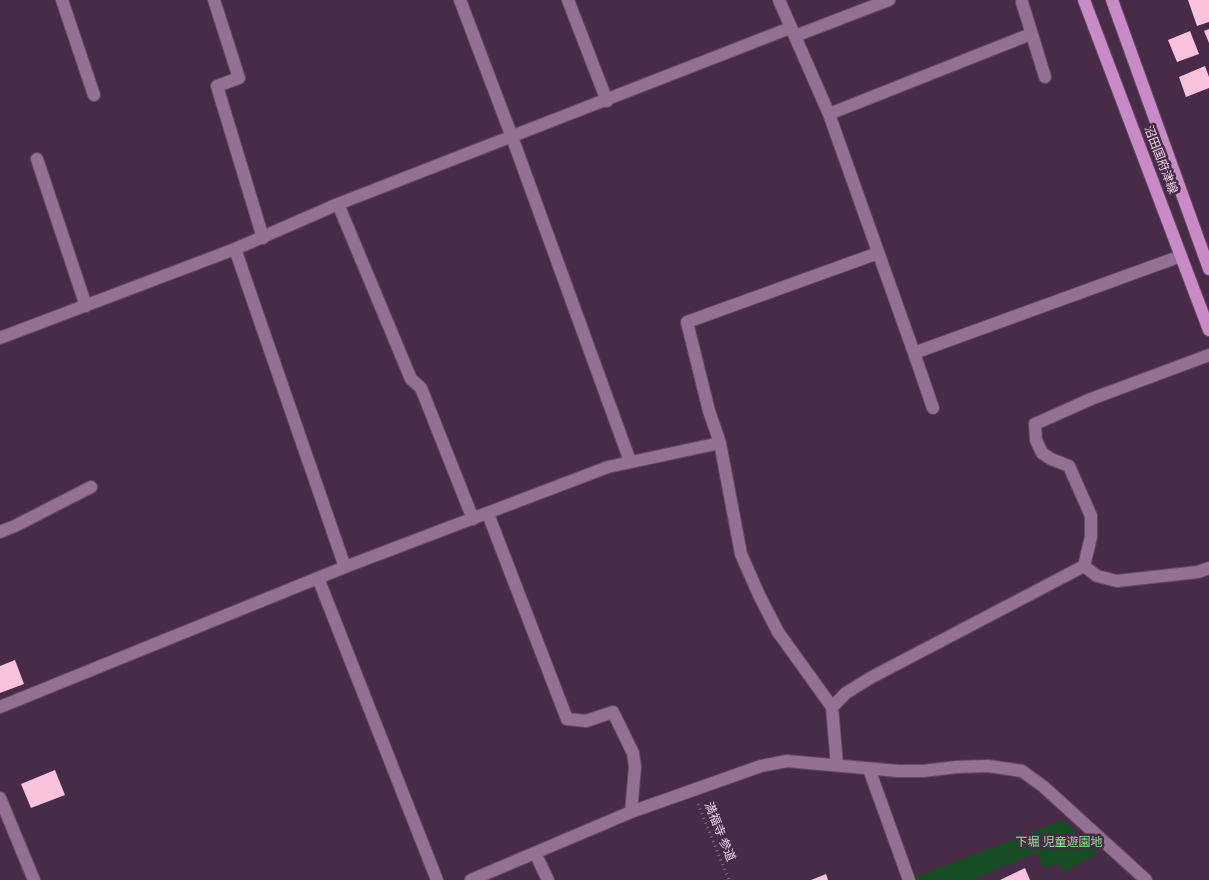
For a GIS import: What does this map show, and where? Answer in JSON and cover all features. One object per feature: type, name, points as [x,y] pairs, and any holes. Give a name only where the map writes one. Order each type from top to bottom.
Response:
[{"type":"main road","name":"沼田国府津線","points":[[1084,0],[1209,330]]},
{"type":"main road","name":"沼田国府津線","points":[[1112,0],[1204,240],[1209,269]]},
{"type":"street","points":[[62,0],[94,95]]},
{"type":"street","points":[[214,0],[239,78],[217,86],[262,238]]},
{"type":"street","points":[[460,0],[630,461]]},
{"type":"street","points":[[568,0],[607,100]]},
{"type":"street","points":[[779,0],[829,114],[934,408]]},
{"type":"street","points":[[0,338],[234,249],[338,204],[607,100],[792,32],[889,0]]},
{"type":"street","points":[[1022,2],[1045,77]]},
{"type":"street","points":[[829,114],[1031,34]]},
{"type":"street","points":[[37,159],[86,306]]},
{"type":"street","points":[[338,204],[411,379],[421,388],[473,519]]},
{"type":"street","points":[[234,249],[345,567]]},
{"type":"street","points":[[836,765],[832,707],[778,632],[741,554],[720,443],[709,411],[687,322],[878,252]]},
{"type":"street","points":[[914,353],[1182,256]]},
{"type":"street","points":[[832,707],[846,693],[872,677],[1084,566],[1091,537],[1091,516],[1069,466],[1050,458],[1042,452],[1036,440],[1035,424],[1091,398],[1209,355]]},
{"type":"street","points":[[0,706],[345,567],[488,514],[608,466],[720,443]]},
{"type":"street","points":[[0,532],[90,487]]},
{"type":"street","points":[[488,514],[567,719],[586,721],[613,712],[633,752],[635,767],[631,812]]},
{"type":"street","points":[[1084,566],[1098,576],[1117,581],[1198,572],[1209,568]]},
{"type":"street","points":[[318,578],[437,880]]},
{"type":"street","points":[[471,880],[631,812],[761,766],[787,761],[869,769],[923,771],[988,766],[1022,771],[1044,787],[1146,880]]},
{"type":"street","points":[[869,769],[908,880]]},
{"type":"street","points":[[0,798],[34,880]]},
{"type":"street","points":[[535,853],[548,880]]},
{"type":"path","name":"満福寺 参道","points":[[693,790],[729,880]]},
{"type":"green space","name":"下堀 児童遊園地","points":[[1063,820],[1098,853],[1063,872],[1060,864],[1043,867],[1037,852],[976,878],[976,880],[916,880],[915,877]]},
{"type":"building","points":[[1188,0],[1209,0],[1209,22],[1197,26]]},
{"type":"building","points":[[1209,29],[1209,43],[1204,31]]},
{"type":"building","points":[[1190,31],[1199,54],[1177,62],[1168,40]]},
{"type":"building","points":[[1205,66],[1209,77],[1209,88],[1186,97],[1179,77]]},
{"type":"building","points":[[15,660],[24,684],[0,693],[0,666]]},
{"type":"building","points":[[55,770],[65,795],[31,808],[21,784]]},
{"type":"building","points":[[1025,868],[1030,880],[1000,880]]},
{"type":"building","points":[[826,874],[828,880],[811,880]]}]
